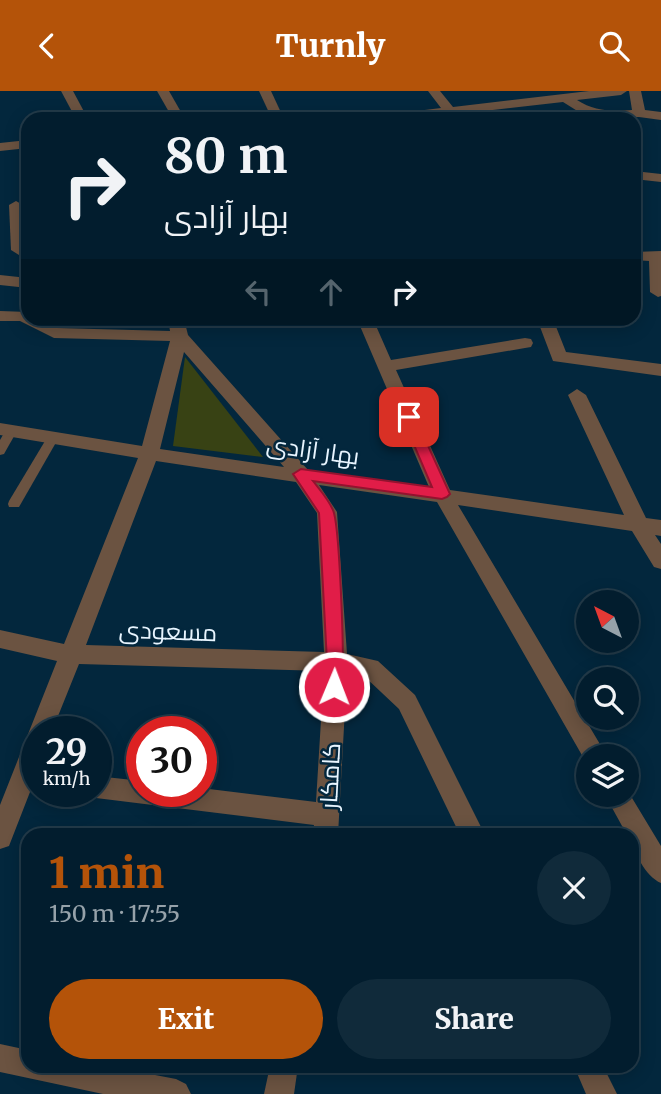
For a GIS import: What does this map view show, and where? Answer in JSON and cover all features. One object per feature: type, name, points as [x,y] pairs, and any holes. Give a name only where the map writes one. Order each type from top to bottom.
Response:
[{"type":"street","points":[[67,91],[78,112]]},
{"type":"street","points":[[163,91],[175,112]]},
{"type":"street","points":[[265,91],[275,112]]},
{"type":"street","points":[[434,91],[450,112]]},
{"type":"street","points":[[474,112],[567,99],[595,92],[629,92],[639,112]]},
{"type":"street","points":[[567,99],[589,112]]},
{"type":"street","points":[[641,113],[661,116]]},
{"type":"street","points":[[0,147],[21,145]]},
{"type":"street","points":[[641,176],[661,178]]},
{"type":"street","points":[[15,205],[19,250]]},
{"type":"street","points":[[641,256],[659,256],[658,292]]},
{"type":"street","points":[[0,280],[21,282]]},
{"type":"street","points":[[0,316],[21,316]]},
{"type":"street","points":[[41,326],[54,333],[178,327],[149,455],[47,716]]},
{"type":"street","points":[[368,326],[442,494],[588,744]]},
{"type":"street","name":"کامکار","points":[[178,327],[301,474],[327,512],[336,662],[326,825]]},
{"type":"street","points":[[547,327],[559,357],[661,370]]},
{"type":"street","points":[[386,366],[525,343]]},
{"type":"street","points":[[577,395],[639,524],[661,561]]},
{"type":"street","name":"بهار آزادی","points":[[6,431],[149,455],[442,494],[661,528]]},
{"type":"street","name":"مسعودی","points":[[0,639],[69,655],[336,662],[370,668],[407,702],[470,828]]},
{"type":"street","points":[[112,790],[326,825]]},
{"type":"street","points":[[2,828],[21,794]]},
{"type":"street","points":[[624,807],[636,828]]},
{"type":"street","points":[[639,832],[661,870]]},
{"type":"street","points":[[0,1058],[21,1062]]},
{"type":"street","points":[[72,1073],[176,1094]]},
{"type":"street","points":[[279,1094],[283,1073]]},
{"type":"street","points":[[592,1073],[602,1094]]},
{"type":"lane","points":[[0,451],[6,431]]},
{"type":"lane","points":[[14,504],[52,439]]},
{"type":"green space","points":[[185,357],[263,457],[173,446]]},
{"type":"route","points":[[334,687],[336,662],[327,512],[301,474],[442,494],[409,417]]}]
